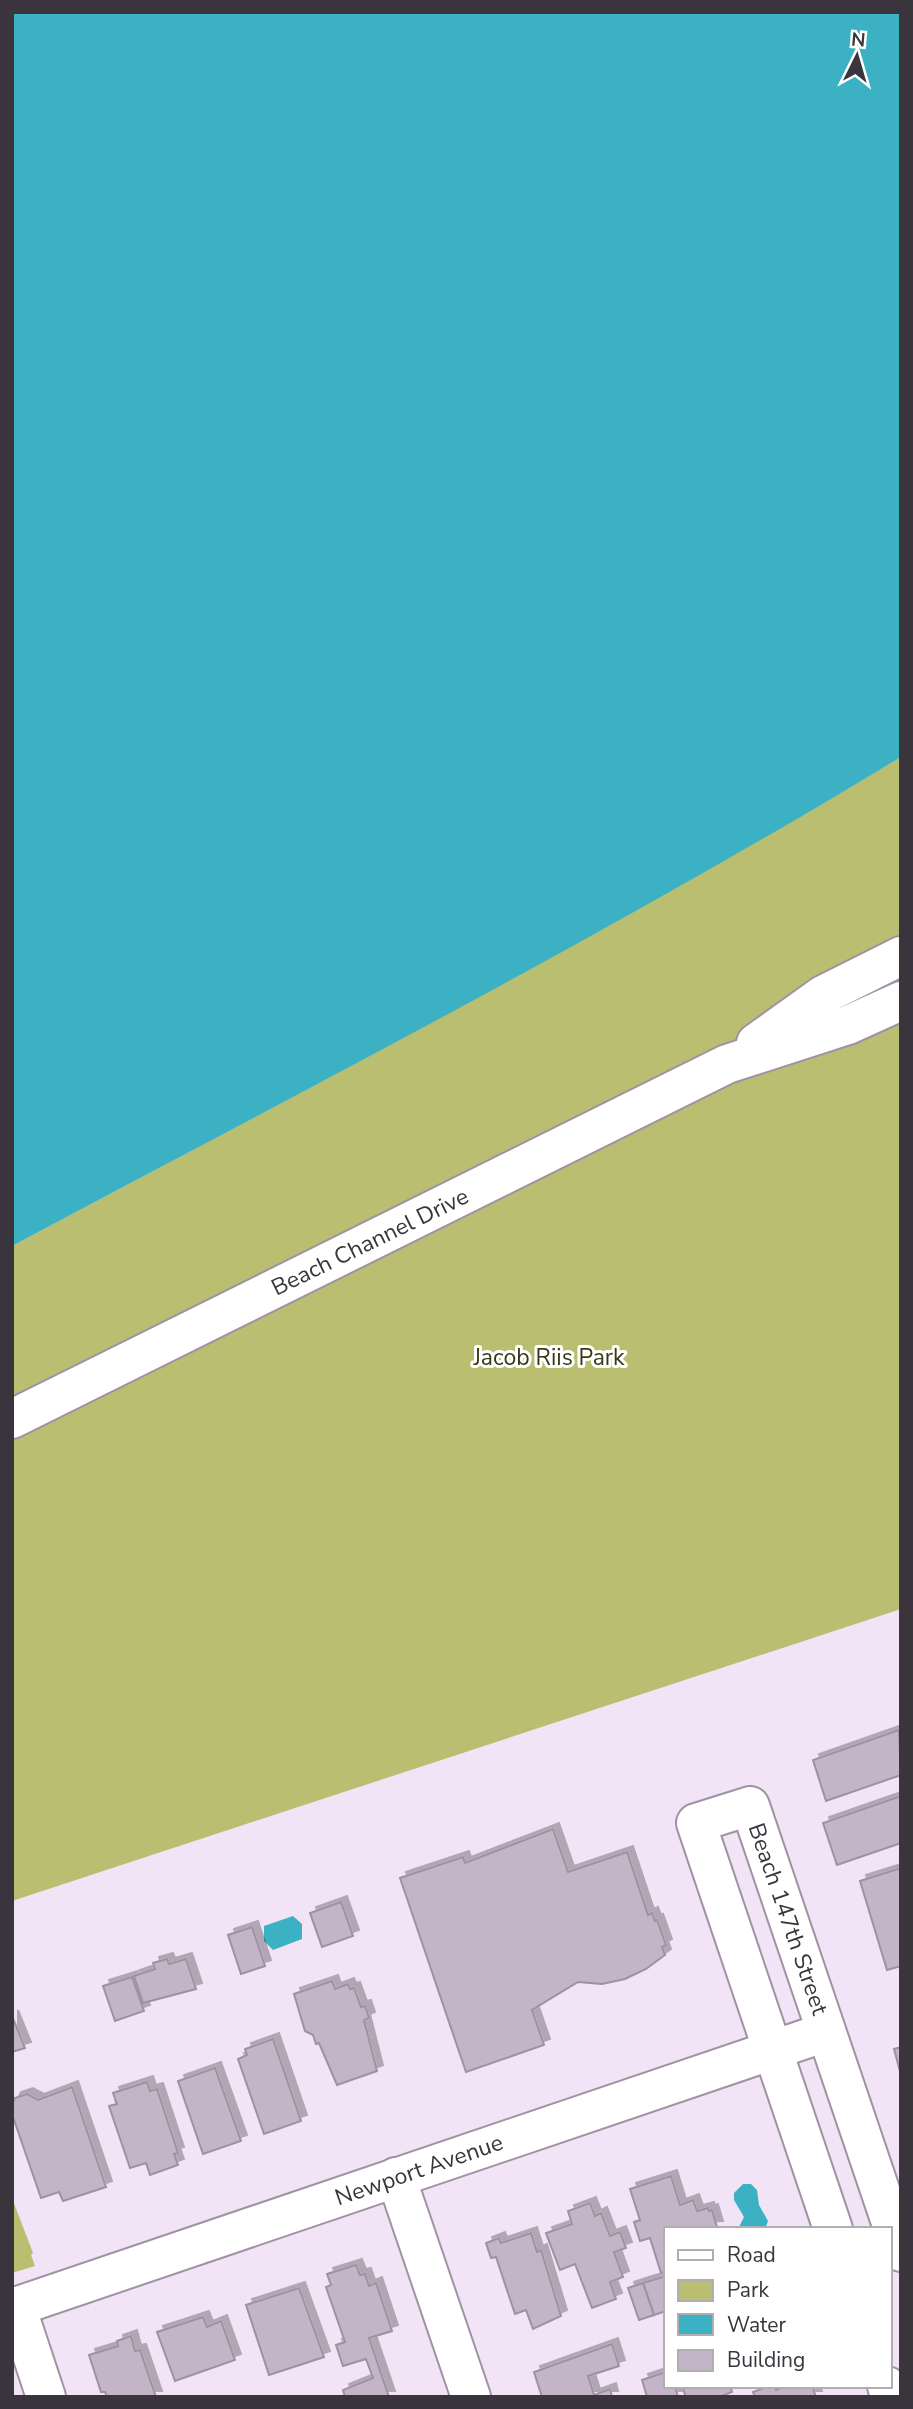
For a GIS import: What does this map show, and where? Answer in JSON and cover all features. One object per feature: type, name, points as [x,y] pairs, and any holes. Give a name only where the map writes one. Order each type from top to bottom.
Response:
[{"type":"street","name":"Beach Channel Drive","points":[[727,1064],[823,995],[901,956]]},
{"type":"street","name":"Beach Channel Drive","points":[[12,1419],[727,1064],[848,1025],[901,1001]]},
{"type":"street","name":"Beach 147th Street","points":[[832,2227],[696,1823],[750,1806],[826,2032],[894,2210],[901,2252]]},
{"type":"street","name":"Newport Avenue","points":[[14,2307],[826,2032]]},
{"type":"street","points":[[396,2177],[471,2397]]},
{"type":"street","points":[[846,2227],[894,2210]]},
{"type":"street","points":[[14,2307],[46,2397]]},
{"type":"green space","name":"Jacob Riis Park","points":[[901,757],[901,1609],[12,1901],[12,1246],[571,946]]},
{"type":"green space","points":[[12,2198],[33,2253],[31,2255],[35,2266],[12,2273]]},
{"type":"water","points":[[12,12],[901,12],[901,757],[572,947],[12,1246]]},
{"type":"water","points":[[293,1916],[302,1924],[302,1939],[273,1950],[264,1941],[264,1926]]},
{"type":"water","points":[[743,2184],[751,2184],[757,2190],[759,2205],[768,2221],[766,2227],[739,2227],[744,2217],[734,2200],[734,2193]]},
{"type":"building","points":[[899,1730],[901,1775],[826,1801],[813,1760]]},
{"type":"building","points":[[901,1796],[901,1843],[837,1865],[823,1823]]},
{"type":"building","points":[[553,1829],[568,1872],[627,1852],[648,1915],[652,1913],[655,1921],[657,1920],[666,1945],[662,1947],[665,1955],[646,1969],[625,1979],[602,1984],[578,1982],[532,2010],[544,2045],[466,2072],[400,1878],[463,1857],[465,1863]]},
{"type":"building","points":[[901,1868],[901,1966],[887,1970],[860,1881]]},
{"type":"building","points":[[341,1902],[353,1936],[322,1947],[310,1913]]},
{"type":"building","points":[[252,1927],[265,1966],[241,1974],[228,1935]]},
{"type":"building","points":[[167,1959],[169,1964],[186,1959],[196,1989],[143,2003],[134,1976],[155,1969],[153,1963]]},
{"type":"building","points":[[132,1977],[144,2011],[115,2021],[103,1986]]},
{"type":"building","points":[[332,1981],[335,1989],[348,1984],[350,1989],[354,1988],[361,2007],[365,2006],[369,2018],[364,2020],[377,2071],[337,2085],[319,2043],[316,2044],[313,2035],[305,2031],[294,1994]]},
{"type":"building","points":[[12,2016],[25,2048],[12,2052]]},
{"type":"building","points":[[273,2039],[301,2121],[264,2134],[238,2059],[247,2055],[245,2049]]},
{"type":"building","points":[[901,2047],[901,2075],[894,2049]]},
{"type":"building","points":[[215,2068],[241,2141],[203,2154],[178,2081]]},
{"type":"building","points":[[147,2082],[150,2091],[157,2089],[178,2153],[174,2154],[178,2165],[150,2175],[146,2163],[130,2168],[109,2106],[117,2104],[113,2093]]},
{"type":"building","points":[[72,2087],[106,2187],[63,2201],[59,2192],[41,2198],[12,2114],[12,2104],[15,2098],[27,2094],[38,2100]]},
{"type":"building","points":[[671,2176],[680,2205],[693,2200],[697,2211],[708,2208],[709,2211],[712,2210],[717,2227],[664,2227],[664,2272],[661,2273],[650,2238],[640,2241],[634,2222],[640,2220],[630,2189]]},
{"type":"building","points":[[590,2203],[595,2216],[601,2213],[610,2236],[620,2232],[626,2248],[614,2252],[623,2277],[610,2282],[616,2299],[592,2308],[575,2264],[560,2270],[546,2233],[572,2224],[568,2211]]},
{"type":"building","points":[[531,2233],[537,2252],[541,2250],[561,2316],[533,2329],[526,2310],[515,2314],[496,2257],[491,2258],[486,2243],[499,2238],[501,2243]]},
{"type":"building","points":[[356,2265],[360,2275],[365,2274],[369,2286],[376,2283],[392,2331],[369,2338],[389,2397],[345,2397],[343,2390],[373,2378],[366,2359],[343,2366],[336,2345],[345,2342],[326,2287],[331,2285],[327,2274]]},
{"type":"building","points":[[664,2277],[664,2312],[654,2315],[643,2283]]},
{"type":"building","points":[[643,2283],[654,2315],[639,2320],[628,2288]]},
{"type":"building","points":[[299,2288],[324,2357],[269,2375],[246,2305]]},
{"type":"building","points":[[203,2317],[207,2327],[221,2321],[235,2360],[175,2381],[157,2332]]},
{"type":"building","points":[[131,2336],[135,2351],[140,2350],[156,2397],[107,2397],[105,2392],[101,2392],[89,2355],[118,2346],[117,2341]]},
{"type":"building","points":[[612,2344],[619,2366],[588,2376],[594,2395],[610,2389],[612,2397],[542,2397],[534,2372]]},
{"type":"building","points":[[664,2373],[664,2388],[676,2388],[678,2397],[647,2397],[642,2380]]},
{"type":"building","points":[[683,2388],[731,2388],[732,2392],[719,2397],[686,2397]]},
{"type":"building","points":[[764,2388],[813,2388],[816,2397],[755,2397],[753,2392]]}]
